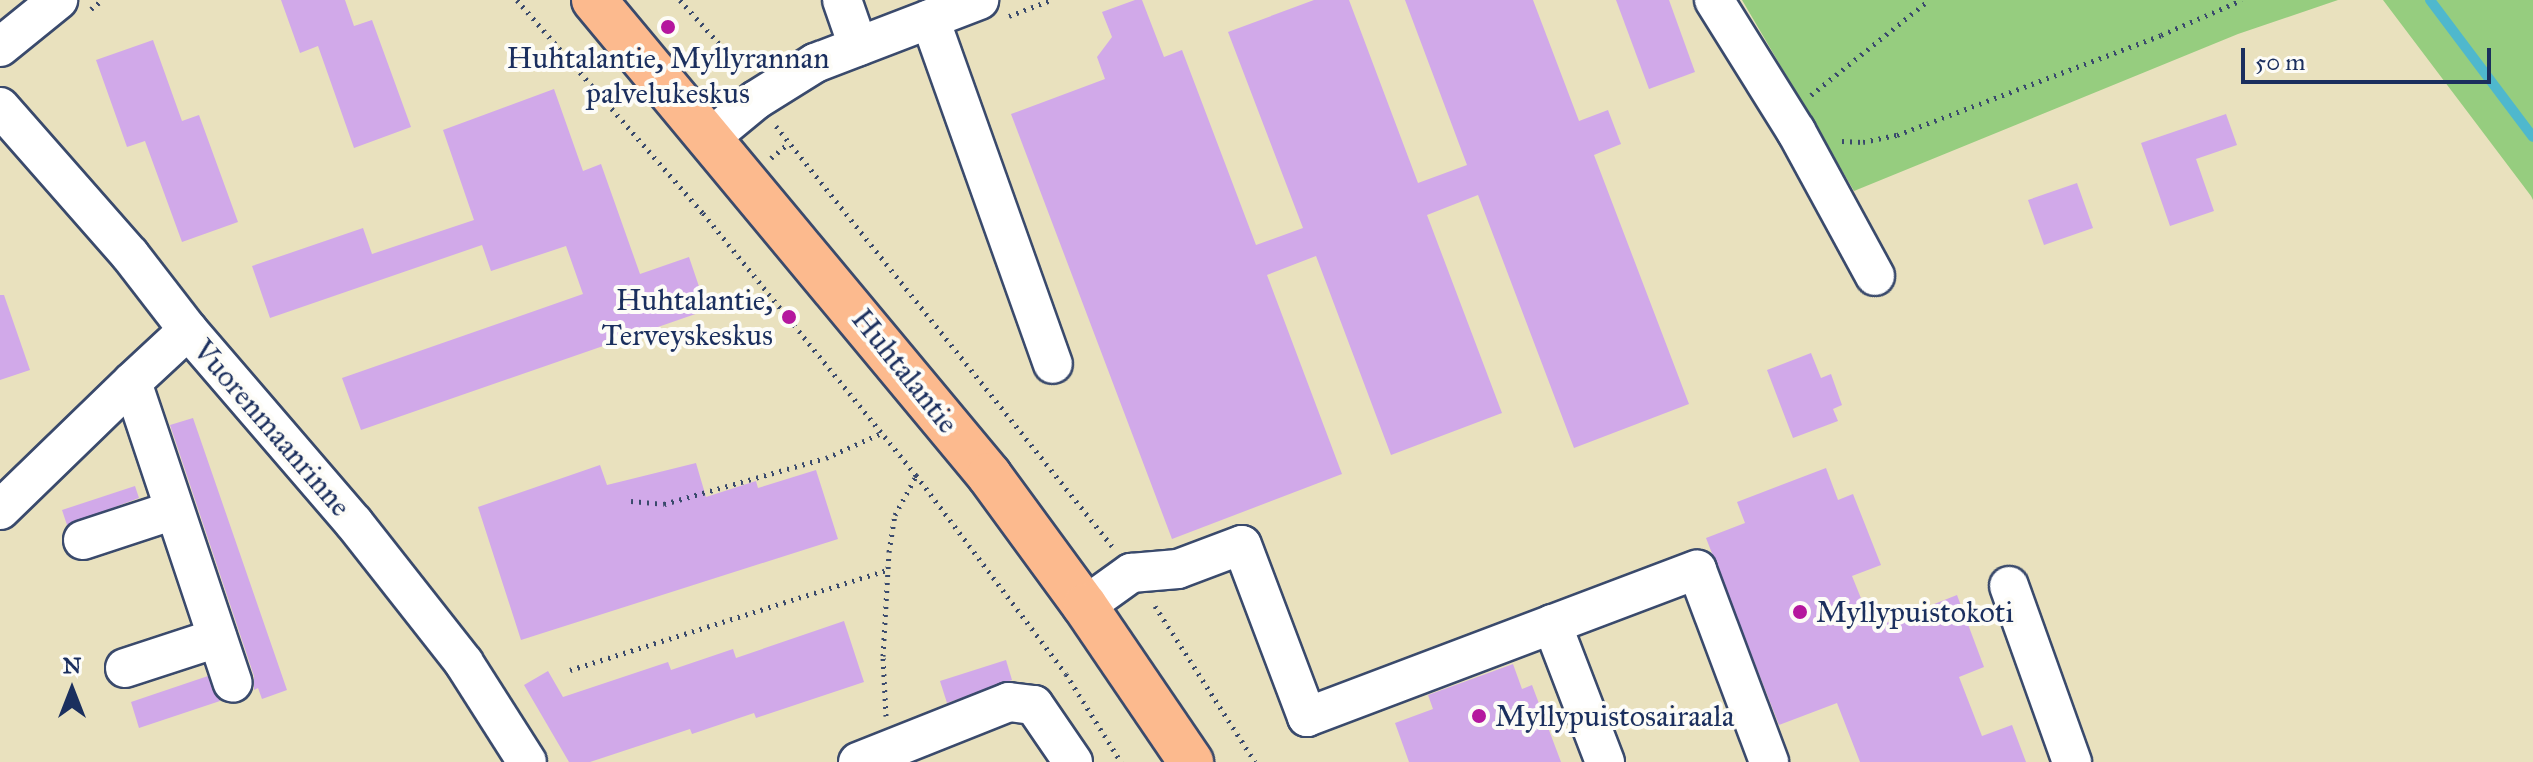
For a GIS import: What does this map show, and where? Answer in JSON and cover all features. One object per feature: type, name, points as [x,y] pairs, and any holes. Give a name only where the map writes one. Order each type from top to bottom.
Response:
[{"type":"main road","name":"Huhtalantie","points":[[594,0],[980,464],[1085,606],[1191,762]]},
{"type":"street","points":[[0,47],[58,0]]},
{"type":"street","points":[[842,0],[858,46]]},
{"type":"street","points":[[711,137],[756,100],[815,63],[979,0]]},
{"type":"street","points":[[1714,0],[1791,123],[1875,276]]},
{"type":"street","points":[[930,19],[1053,364]]},
{"type":"street","name":"Vuorenmaanrinne","points":[[0,107],[130,255],[188,330],[409,592],[464,663],[527,762]]},
{"type":"street","points":[[0,510],[188,330]]},
{"type":"street","points":[[132,382],[233,683]]},
{"type":"street","points":[[83,540],[174,510]]},
{"type":"street","points":[[1085,606],[1131,573],[1178,569],[1242,545],[1307,717],[1697,570],[1769,762]]},
{"type":"street","points":[[2009,586],[2072,762]]},
{"type":"street","points":[[1552,624],[1605,762]]},
{"type":"street","points":[[125,668],[217,638]]},
{"type":"street","points":[[858,762],[1009,702],[1034,705],[1073,762]]},
{"type":"path","points":[[517,0],[703,213],[916,475],[1066,674],[1121,762]]},
{"type":"path","points":[[680,0],[742,70],[743,82],[756,100],[1081,503],[1131,573],[1255,762]]},
{"type":"path","points":[[1929,0],[1791,123],[1837,141],[1863,142],[1897,135],[2242,0]]},
{"type":"path","points":[[631,501],[664,504],[826,458],[882,433]]},
{"type":"path","points":[[894,748],[884,708],[887,570],[895,515],[916,475]]},
{"type":"path","points":[[570,670],[887,570]]},
{"type":"green space","points":[[1742,0],[2338,0],[2238,34],[1854,191]]},
{"type":"green space","points":[[2383,0],[2533,0],[2533,200],[2531,196]]},
{"type":"building","points":[[281,0],[345,0],[354,26],[372,20],[411,127],[354,148],[318,46],[300,53]]},
{"type":"building","points":[[1142,0],[1164,57],[1182,50],[1256,245],[1303,228],[1228,32],[1314,0],[1349,0],[1418,183],[1467,165],[1405,0],[1533,0],[1579,121],[1608,110],[1621,144],[1594,155],[1689,404],[1574,448],[1478,195],[1427,215],[1502,413],[1391,455],[1316,256],[1267,275],[1342,474],[1172,539],[1011,114],[1105,79],[1097,57],[1112,37],[1102,12]]},
{"type":"building","points":[[1616,0],[1669,0],[1695,72],[1649,89]]},
{"type":"building","points":[[153,40],[182,121],[199,115],[238,222],[182,242],[145,141],[127,147],[96,60]]},
{"type":"building","points":[[554,89],[583,171],[601,164],[640,274],[689,257],[707,310],[361,430],[342,378],[583,294],[566,246],[491,271],[482,245],[270,318],[252,266],[363,228],[372,254],[474,220],[443,130]]},
{"type":"building","points":[[2226,114],[2237,145],[2196,159],[2214,211],[2170,226],[2141,143]]},
{"type":"building","points":[[2077,183],[2093,228],[2044,245],[2028,200]]},
{"type":"building","points":[[0,295],[4,295],[30,370],[0,380]]},
{"type":"building","points":[[1811,353],[1821,378],[1831,374],[1842,405],[1833,409],[1838,421],[1793,438],[1767,370]]},
{"type":"building","points":[[193,418],[287,690],[262,699],[258,688],[254,690],[254,676],[170,425]]},
{"type":"building","points":[[696,463],[706,497],[756,481],[758,488],[816,470],[838,539],[521,640],[478,507],[600,465],[607,485]]},
{"type":"building","name":"Myllypuistokoti","points":[[1826,468],[1838,500],[1853,494],[1881,565],[1852,576],[1873,628],[1957,595],[1984,667],[1959,677],[1982,736],[2012,725],[2026,762],[1860,762],[1837,703],[1779,725],[1706,538],[1745,523],[1737,502]]},
{"type":"building","points":[[135,486],[139,498],[67,525],[62,510]]},
{"type":"building","points":[[844,621],[864,682],[756,718],[754,713],[692,734],[690,729],[590,762],[569,762],[524,685],[548,671],[563,697],[668,662],[671,670],[733,649],[736,658]]},
{"type":"building","points":[[1006,660],[1012,680],[947,703],[940,681]]},
{"type":"building","name":"Myllypuistosairaala","points":[[1513,664],[1522,689],[1532,685],[1561,762],[1409,762],[1395,723],[1433,709],[1428,695]]},
{"type":"building","points":[[208,676],[220,701],[139,728],[131,702]]},
{"type":"waterway","points":[[2430,0],[2533,137]]},
{"type":"place","name":"Huhtalantie, Myllyrannan palvelukeskus","points":[[668,27]]},
{"type":"place","name":"Huhtalantie, Terveyskeskus","points":[[789,317]]},
{"type":"place","name":"Myllypuistokoti","points":[[1800,612]]},
{"type":"place","name":"Myllypuistosairaala","points":[[1479,716]]}]
